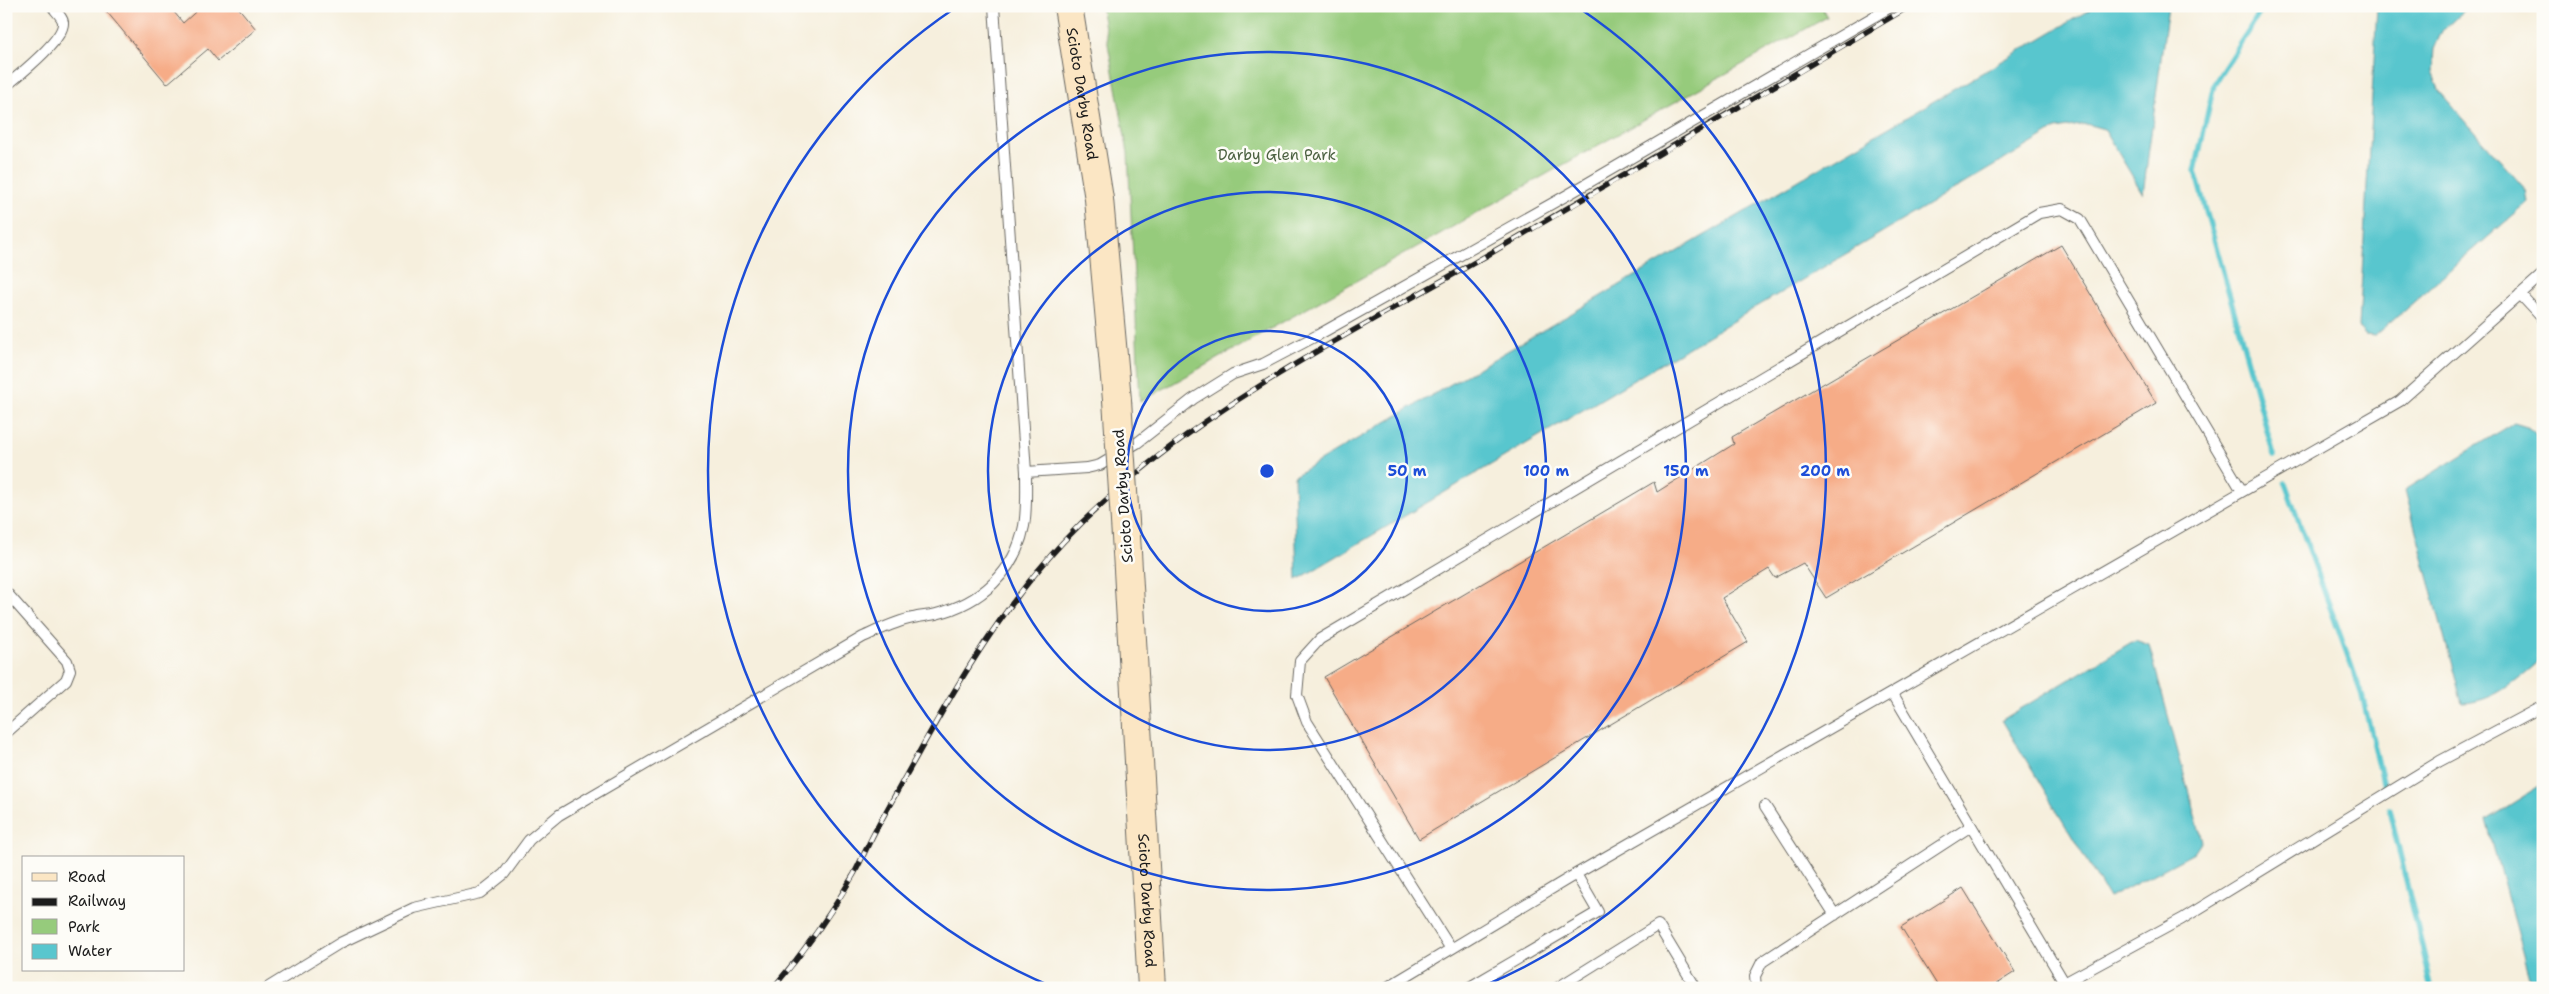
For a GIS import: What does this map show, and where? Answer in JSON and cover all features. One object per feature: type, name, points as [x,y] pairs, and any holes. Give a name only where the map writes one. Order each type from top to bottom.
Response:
[{"type":"main road","name":"Scioto Darby Road","points":[[1068,6],[1099,199],[1117,400],[1152,988]]},
{"type":"lane","points":[[6,86],[54,41],[62,30],[62,18],[52,6]]},
{"type":"lane","points":[[267,988],[340,943],[414,908],[480,893],[504,874],[520,850],[538,831],[589,797],[863,637],[913,618],[935,615],[953,609],[989,590],[1004,573],[1020,544],[1025,524],[1026,472],[994,6]]},
{"type":"lane","points":[[1026,472],[1087,468],[1100,465],[1138,442],[1193,399],[1233,374],[1263,364],[1318,335],[1577,189],[1892,6]]},
{"type":"lane","points":[[1451,949],[1307,722],[1297,695],[1300,661],[1320,639],[2039,213],[2062,209],[2080,219],[2242,491]]},
{"type":"lane","points":[[1386,988],[1576,874],[1893,694],[2400,401],[2543,274]]},
{"type":"lane","points":[[2520,294],[2543,319]]},
{"type":"lane","points":[[6,592],[67,662],[70,670],[66,680],[6,733]]},
{"type":"lane","points":[[1893,694],[1971,826],[2060,985],[2182,918],[2440,761],[2543,706]]},
{"type":"lane","points":[[1766,806],[1835,915]]},
{"type":"lane","points":[[1756,988],[1755,976],[1762,962],[1971,826]]},
{"type":"lane","points":[[1468,988],[1598,912],[1576,874]]},
{"type":"lane","points":[[1557,988],[1658,925],[1696,988]]},
{"type":"green space","name":"Darby Glen Park","points":[[1101,6],[1821,6],[1827,17],[1140,402],[1128,153]]},
{"type":"water","points":[[2096,6],[2168,6],[2143,194],[2104,129],[2086,124],[2056,129],[1297,580],[1294,476]]},
{"type":"water","points":[[2377,6],[2469,6],[2442,31],[2434,49],[2432,72],[2440,92],[2526,190],[2528,202],[2375,336],[2365,335],[2359,328]]},
{"type":"water","points":[[2514,423],[2530,428],[2543,442],[2543,658],[2496,694],[2474,702],[2462,703],[2405,490]]},
{"type":"water","points":[[2135,640],[2149,645],[2202,841],[2194,853],[2109,898],[2002,720]]},
{"type":"water","points":[[2543,784],[2543,988],[2532,988],[2486,820]]},
{"type":"building","points":[[102,6],[169,6],[183,23],[202,6],[237,6],[256,29],[218,61],[208,49],[167,84]]},
{"type":"building","points":[[2061,245],[2156,403],[1826,598],[1803,563],[1775,578],[1769,569],[1722,598],[1748,642],[1419,839],[1324,677],[1654,482],[1657,492],[1734,444],[1732,437]]},
{"type":"building","points":[[1963,888],[2015,972],[1990,988],[1939,988],[1901,927]]},
{"type":"waterway","points":[[2264,6],[2214,84],[2195,171],[2274,455]]},
{"type":"waterway","points":[[2285,483],[2362,695],[2384,786]]},
{"type":"waterway","points":[[2389,809],[2432,988]]},
{"type":"railway","points":[[773,988],[836,904],[940,715],[985,643],[1035,574],[1063,542],[1109,497],[1159,455],[1211,417],[1266,382],[1543,223],[1910,6]]}]
